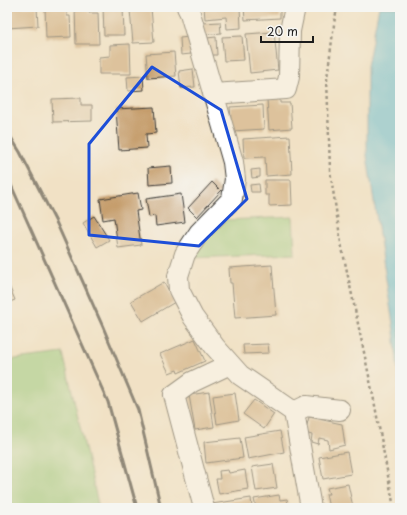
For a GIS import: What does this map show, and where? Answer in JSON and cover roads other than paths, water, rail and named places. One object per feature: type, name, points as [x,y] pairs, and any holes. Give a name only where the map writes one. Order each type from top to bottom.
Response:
[{"type":"street","points":[[187,7],[190,12],[232,162],[235,179],[232,199],[199,233],[185,254],[178,276],[179,290],[192,317],[240,375],[294,412],[311,508]]},
{"type":"street","points":[[213,94],[286,89],[289,77],[290,31],[295,7]]},
{"type":"street","points":[[204,508],[174,395],[192,382],[230,364]]},
{"type":"street","points":[[294,412],[306,406],[340,410]]},
{"type":"water","points":[[379,7],[400,7],[400,68],[396,94],[400,122],[400,397],[394,331],[367,156],[367,66]]},
{"type":"railway","points":[[7,131],[20,152],[57,224],[138,410],[161,508]]},
{"type":"railway","points":[[7,176],[108,402],[137,508]]}]
